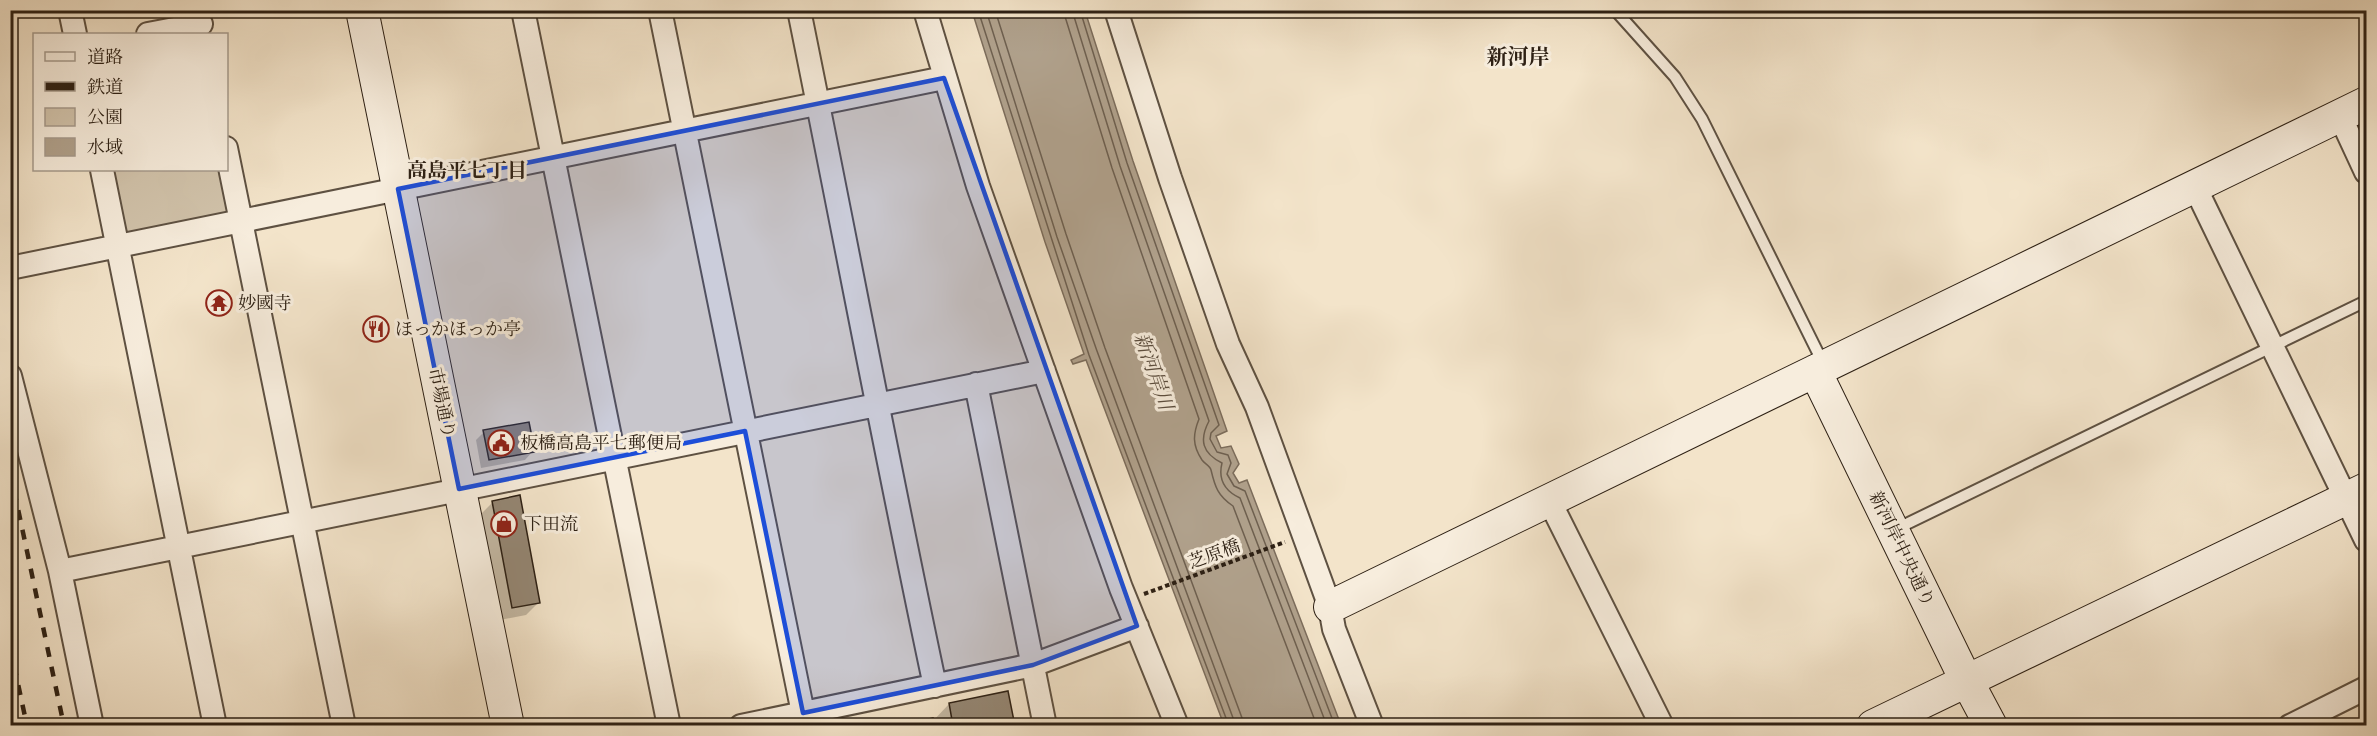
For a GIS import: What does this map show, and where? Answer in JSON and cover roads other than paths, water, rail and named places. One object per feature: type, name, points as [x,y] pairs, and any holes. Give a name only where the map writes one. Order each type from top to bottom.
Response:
[{"type":"street","points":[[70,10],[75,33]]},
{"type":"street","name":"市場通り","points":[[362,10],[508,726]]},
{"type":"street","points":[[523,10],[669,726]]},
{"type":"street","points":[[660,10],[803,713]]},
{"type":"street","points":[[799,10],[879,404],[895,501],[935,686]]},
{"type":"street","points":[[925,10],[978,186],[1121,588],[1177,726]]},
{"type":"street","points":[[1116,10],[1170,178],[1228,344],[1257,407],[1330,607],[1334,629],[1372,726]]},
{"type":"street","points":[[153,33],[201,23]]},
{"type":"street","points":[[10,268],[944,78]]},
{"type":"street","points":[[1330,607],[1550,502],[2353,109],[2367,172]]},
{"type":"street","points":[[228,157],[344,726]]},
{"type":"street","points":[[102,171],[215,726]]},
{"type":"street","points":[[2195,187],[2272,346],[2356,494],[2367,540]]},
{"type":"street","name":"新河岸中央通り","points":[[1820,369],[1893,530],[1991,726]]},
{"type":"street","points":[[60,571],[1044,371]]},
{"type":"street","points":[[10,376],[60,571],[92,726]]},
{"type":"street","points":[[976,384],[1045,726]]},
{"type":"street","points":[[1873,726],[2356,494]]},
{"type":"street","points":[[1550,502],[1662,726]]},
{"type":"street","points":[[741,726],[1033,665],[1137,626]]},
{"type":"street","points":[[2290,726],[2367,688]]},
{"type":"lane","points":[[1615,10],[1675,77],[1702,119],[1820,369]]},
{"type":"lane","points":[[1893,530],[2367,301]]},
{"type":"water","name":"新河岸川","points":[[972,11],[1085,11],[1133,161],[1227,431],[1216,436],[1221,448],[1231,446],[1239,464],[1233,473],[1239,483],[1247,480],[1341,725],[1224,725],[1086,360],[1073,364],[1071,360],[1084,354],[1045,242]]},
{"type":"railway","points":[[10,471],[64,726]]},
{"type":"railway","points":[[10,646],[27,726]]},
{"type":"place","name":"妙國寺","points":[[219,303]]},
{"type":"place","name":"ほっかほっか亭","points":[[376,329]]},
{"type":"place","name":"板橋高島平七郵便局","points":[[501,443]]},
{"type":"place","name":"下田流","points":[[504,524]]},
{"type":"district","name":"新河岸","points":[[1518,57]]},
{"type":"district","name":"高島平七丁目","points":[[467,170]]}]
